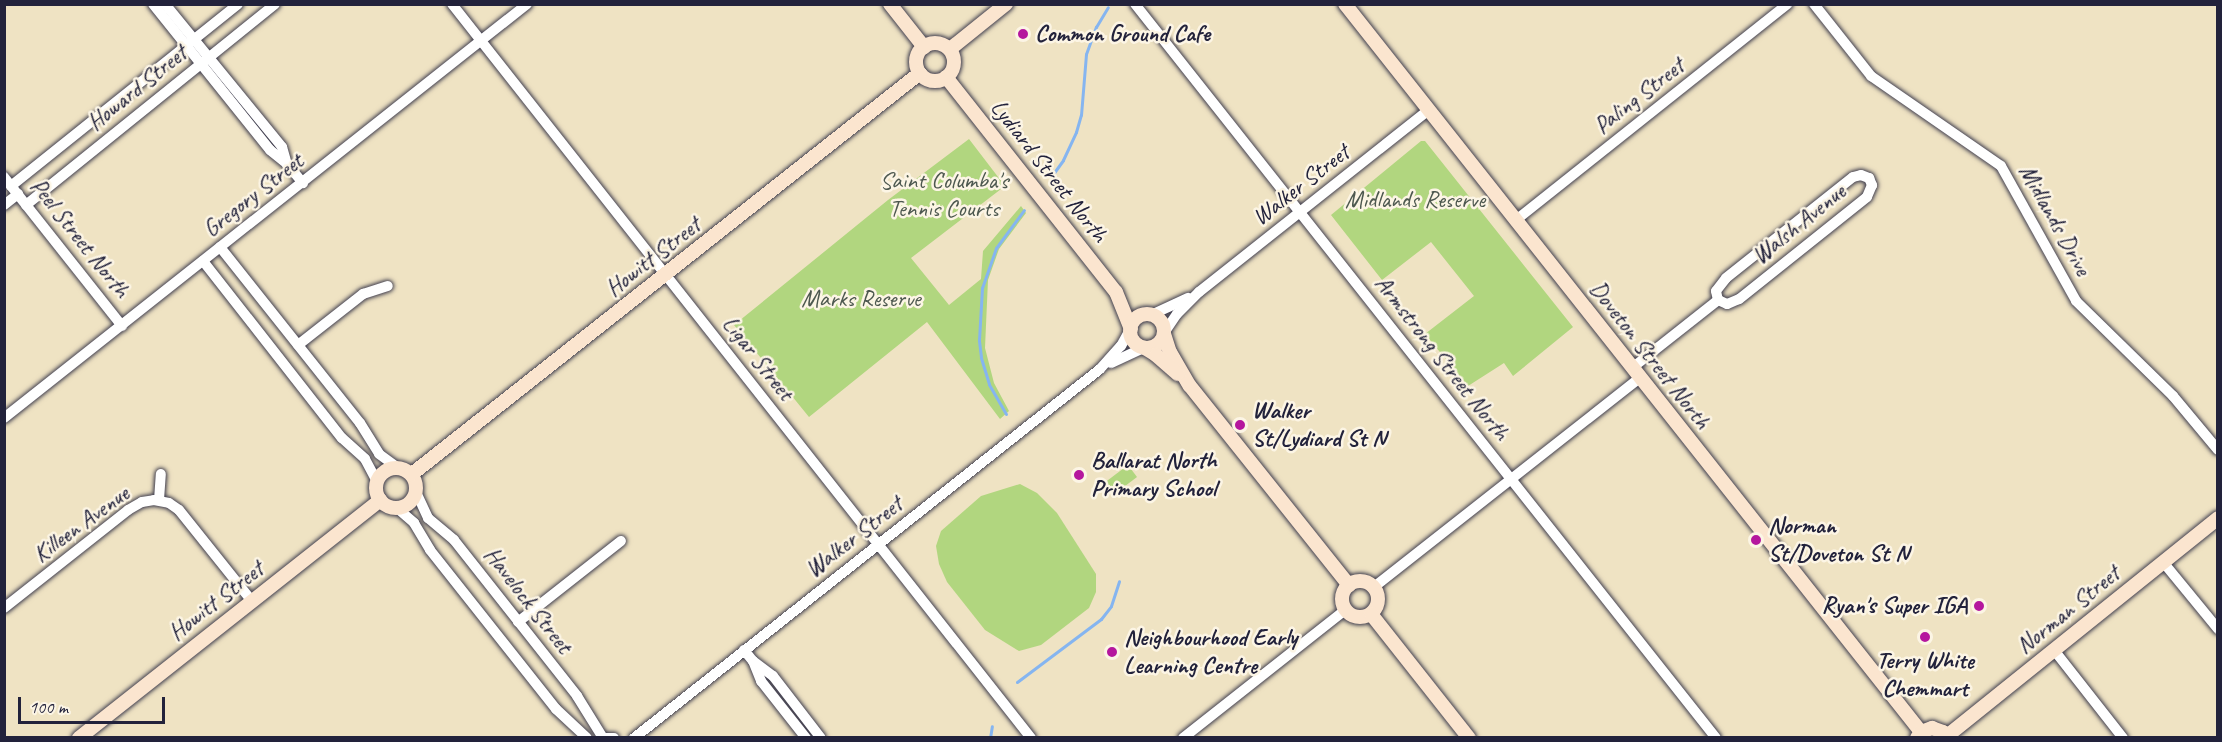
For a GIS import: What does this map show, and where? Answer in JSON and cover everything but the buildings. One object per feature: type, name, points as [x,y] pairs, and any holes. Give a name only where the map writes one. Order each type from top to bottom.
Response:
[{"type":"street","points":[[153,4],[190,43]]},
{"type":"street","points":[[165,4],[204,61],[282,147],[287,164],[303,183]]},
{"type":"street","name":"Howard Street","points":[[4,206],[11,186],[238,4]]},
{"type":"street","name":"Howard Street","points":[[26,205],[275,4]]},
{"type":"street","name":"Ligar Street","points":[[452,4],[1031,738]]},
{"type":"street","name":"Gregory Street","points":[[4,418],[527,4]]},
{"type":"street","points":[[890,4],[924,47]]},
{"type":"street","points":[[950,49],[1006,4]]},
{"type":"street","name":"Armstrong Street North","points":[[1136,4],[1716,738]]},
{"type":"street","name":"Doveton Street North","points":[[1345,4],[1919,735]]},
{"type":"street","name":"Paling Street","points":[[1516,220],[1788,4]]},
{"type":"street","name":"Midlands Drive","points":[[1814,4],[1871,76],[2001,166],[2076,301],[2173,396],[2217,450]]},
{"type":"street","points":[[937,43],[950,49],[954,62],[946,77],[930,80],[920,73],[917,56],[924,47],[937,43]]},
{"type":"street","name":"Howitt Street","points":[[412,474],[920,73]]},
{"type":"street","name":"Lydiard Street North","points":[[946,77],[1116,292],[1131,329]]},
{"type":"street","name":"Walker Street","points":[[1164,333],[1177,314],[1199,292],[1429,110]]},
{"type":"street","name":"Walsh Avenue","points":[[1862,175],[1870,179],[1872,187],[1867,197],[1739,299],[1727,304],[1718,300],[1717,289],[1735,271],[1853,177],[1862,175]]},
{"type":"street","name":"Peel Street North","points":[[11,186],[122,326]]},
{"type":"street","points":[[203,261],[342,438],[365,459],[376,482],[380,500],[389,507],[397,508],[409,504],[416,492],[412,474],[397,468],[381,457],[360,423],[220,247]]},
{"type":"street","points":[[298,345],[363,294],[388,286]]},
{"type":"street","name":"Lydiard Street North","points":[[1116,292],[1150,315]]},
{"type":"street","name":"Walker Street","points":[[1150,315],[1199,292]]},
{"type":"street","name":"Walsh Avenue","points":[[1374,587],[1511,479],[1718,300]]},
{"type":"street","points":[[1190,386],[1156,355],[1133,341],[1131,329],[1137,318],[1150,315],[1161,322],[1170,352],[1190,386],[1349,585]]},
{"type":"street","name":"Walker Street","points":[[634,738],[1100,369],[1121,346],[1131,329]]},
{"type":"street","points":[[1144,348],[1158,345],[1164,333]]},
{"type":"street","name":"Walker Street","points":[[1100,369],[1144,348]]},
{"type":"street","points":[[376,482],[383,472],[397,468]]},
{"type":"street","points":[[159,500],[161,474]]},
{"type":"street","name":"Havelock Street","points":[[416,492],[428,518],[454,540],[577,696],[604,738]]},
{"type":"street","name":"Killeen Avenue","points":[[4,608],[131,508],[145,501],[159,500],[172,505],[183,515],[252,601]]},
{"type":"street","name":"Howitt Street","points":[[79,738],[380,500]]},
{"type":"street","name":"Havelock Street","points":[[397,508],[414,523],[430,550],[556,709],[586,738]]},
{"type":"street","name":"Norman Street","points":[[1947,737],[2217,518]]},
{"type":"street","points":[[518,622],[621,541]]},
{"type":"street","points":[[2163,562],[2217,629]]},
{"type":"street","points":[[1362,581],[1374,587],[1378,603],[1371,614],[1357,618],[1345,610],[1342,595],[1349,585],[1362,581]]},
{"type":"street","points":[[1184,738],[1345,610]]},
{"type":"street","points":[[1371,614],[1469,738]]},
{"type":"street","points":[[744,650],[753,661],[773,676],[821,738]]},
{"type":"street","points":[[2054,650],[2123,738]]},
{"type":"street","points":[[753,661],[761,681],[806,738]]},
{"type":"street","points":[[1919,735],[1932,728],[1947,737]]},
{"type":"street","points":[[604,738],[614,738]]},
{"type":"green space","name":"Marks Reserve","points":[[969,139],[1005,186],[911,258],[949,305],[981,279],[983,251],[1021,206],[1026,213],[999,249],[988,280],[985,348],[994,383],[1009,411],[1000,419],[927,322],[809,417],[734,325],[888,200]]},
{"type":"green space","name":"Midlands Reserve","points":[[1421,141],[1425,141],[1573,327],[1513,376],[1504,363],[1468,386],[1425,334],[1474,296],[1431,242],[1382,280],[1331,215]]},
{"type":"green space","points":[[1128,465],[1137,477],[1114,494],[1105,482]]},
{"type":"green space","points":[[1020,484],[1037,493],[1057,513],[1096,574],[1096,592],[1089,608],[1041,645],[1019,651],[985,630],[947,582],[939,564],[936,546],[941,531],[981,496]]},
{"type":"waterway","points":[[1053,174],[1063,160],[1076,132],[1081,115],[1086,54],[1096,27],[1108,7]]},
{"type":"waterway","points":[[1006,414],[989,384],[981,357],[979,340],[982,288],[996,248],[1024,210]]},
{"type":"waterway","points":[[1017,682],[1101,619],[1111,606],[1119,581]]},
{"type":"waterway","points":[[990,738],[992,726]]},
{"type":"place","name":"Common Ground Cafe","points":[[1023,34]]},
{"type":"place","name":"Walker St/Lydiard St N","points":[[1240,425]]},
{"type":"place","name":"Ballarat North Primary School","points":[[1079,475]]},
{"type":"place","name":"Norman St/Doveton St N","points":[[1756,540]]},
{"type":"place","name":"Ryan's Super IGA","points":[[1979,606]]},
{"type":"place","name":"Terry White Chemmart","points":[[1925,637]]},
{"type":"place","name":"Neighbourhood Early Learning Centre","points":[[1112,652]]},
{"type":"park label","name":"Saint Columba's Tennis Courts","points":[[944,195]]}]
